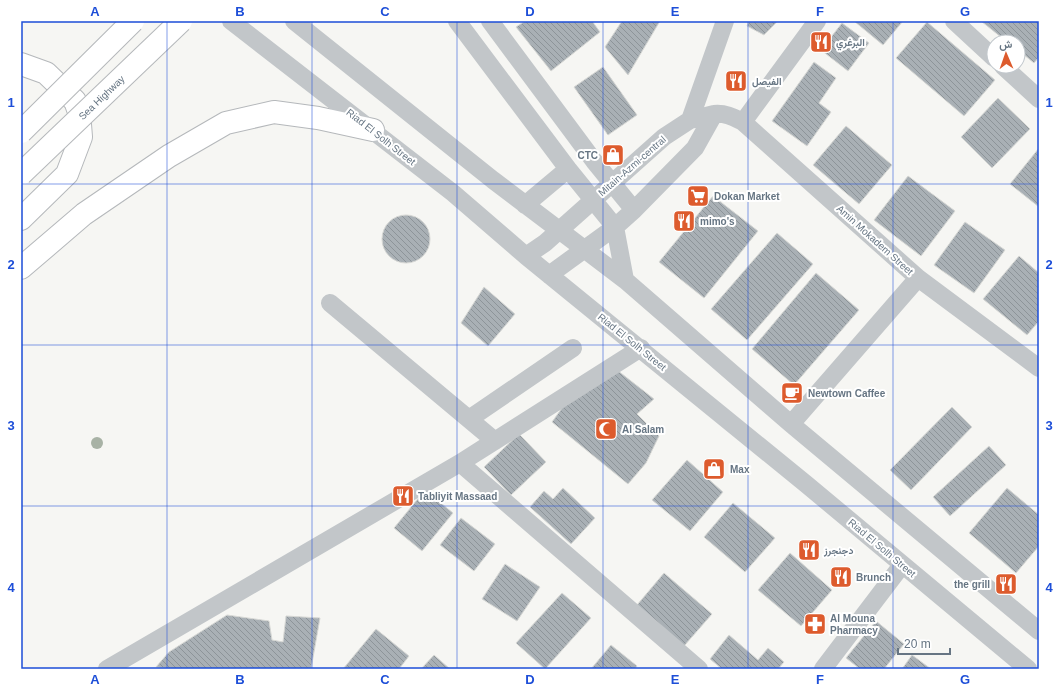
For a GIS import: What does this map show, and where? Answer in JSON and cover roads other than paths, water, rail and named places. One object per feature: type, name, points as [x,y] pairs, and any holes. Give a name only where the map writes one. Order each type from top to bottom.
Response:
[{"type":"highway","points":[[21,132],[133,21]]},
{"type":"highway","name":"Sea Highway","points":[[21,174],[181,21]]},
{"type":"highway","points":[[21,64],[46,72],[75,101],[79,112],[81,137],[67,174],[21,219]]},
{"type":"highway","points":[[21,268],[84,214],[169,156],[226,123],[274,112],[318,118],[373,130]]},
{"type":"street","name":"Riad El Solh Street","points":[[231,21],[453,193],[526,256],[641,348],[1028,669]]},
{"type":"street","points":[[294,21],[525,205],[624,280],[790,424],[1039,631]]},
{"type":"street","points":[[457,21],[568,169],[594,199],[615,227],[624,280]]},
{"type":"street","points":[[490,21],[634,210]]},
{"type":"street","points":[[690,120],[725,21]]},
{"type":"street","points":[[743,122],[816,21]]},
{"type":"street","points":[[954,21],[986,51]]},
{"type":"street","points":[[1012,74],[1039,99]]},
{"type":"street","name":"Amin Mokadem Street","points":[[714,114],[722,113],[743,122],[918,278],[1039,368]]},
{"type":"street","points":[[549,275],[615,227],[634,210],[695,148],[714,114]]},
{"type":"street","name":"Mitain-Azmi-central","points":[[526,256],[559,230],[664,137],[690,120],[714,114]]},
{"type":"street","points":[[525,205],[568,169]]},
{"type":"street","points":[[790,424],[918,278]]},
{"type":"street","points":[[330,303],[495,441]]},
{"type":"street","points":[[469,419],[573,348]]},
{"type":"street","points":[[107,669],[460,463],[641,348]]},
{"type":"street","points":[[460,463],[689,666]]},
{"type":"street","points":[[823,669],[902,565]]},
{"type":"place","name":"البرغري","points":[[821,42]]},
{"type":"place","name":"الفيصل","points":[[736,81]]},
{"type":"place","name":"CTC","points":[[613,155]]},
{"type":"place","name":"Dokan Market","points":[[698,196]]},
{"type":"place","name":"mimo's","points":[[684,221]]},
{"type":"place","name":"Newtown Caffee","points":[[792,393]]},
{"type":"place","name":"Al Salam","points":[[606,429]]},
{"type":"place","name":"Max","points":[[714,469]]},
{"type":"place","name":"Tabliyit Massaad","points":[[403,496]]},
{"type":"place","name":"دجنجرز","points":[[809,550]]},
{"type":"place","name":"Brunch","points":[[841,577]]},
{"type":"place","name":"the grill","points":[[1006,584]]},
{"type":"place","name":"Al Mouna Pharmacy","points":[[815,624]]}]
